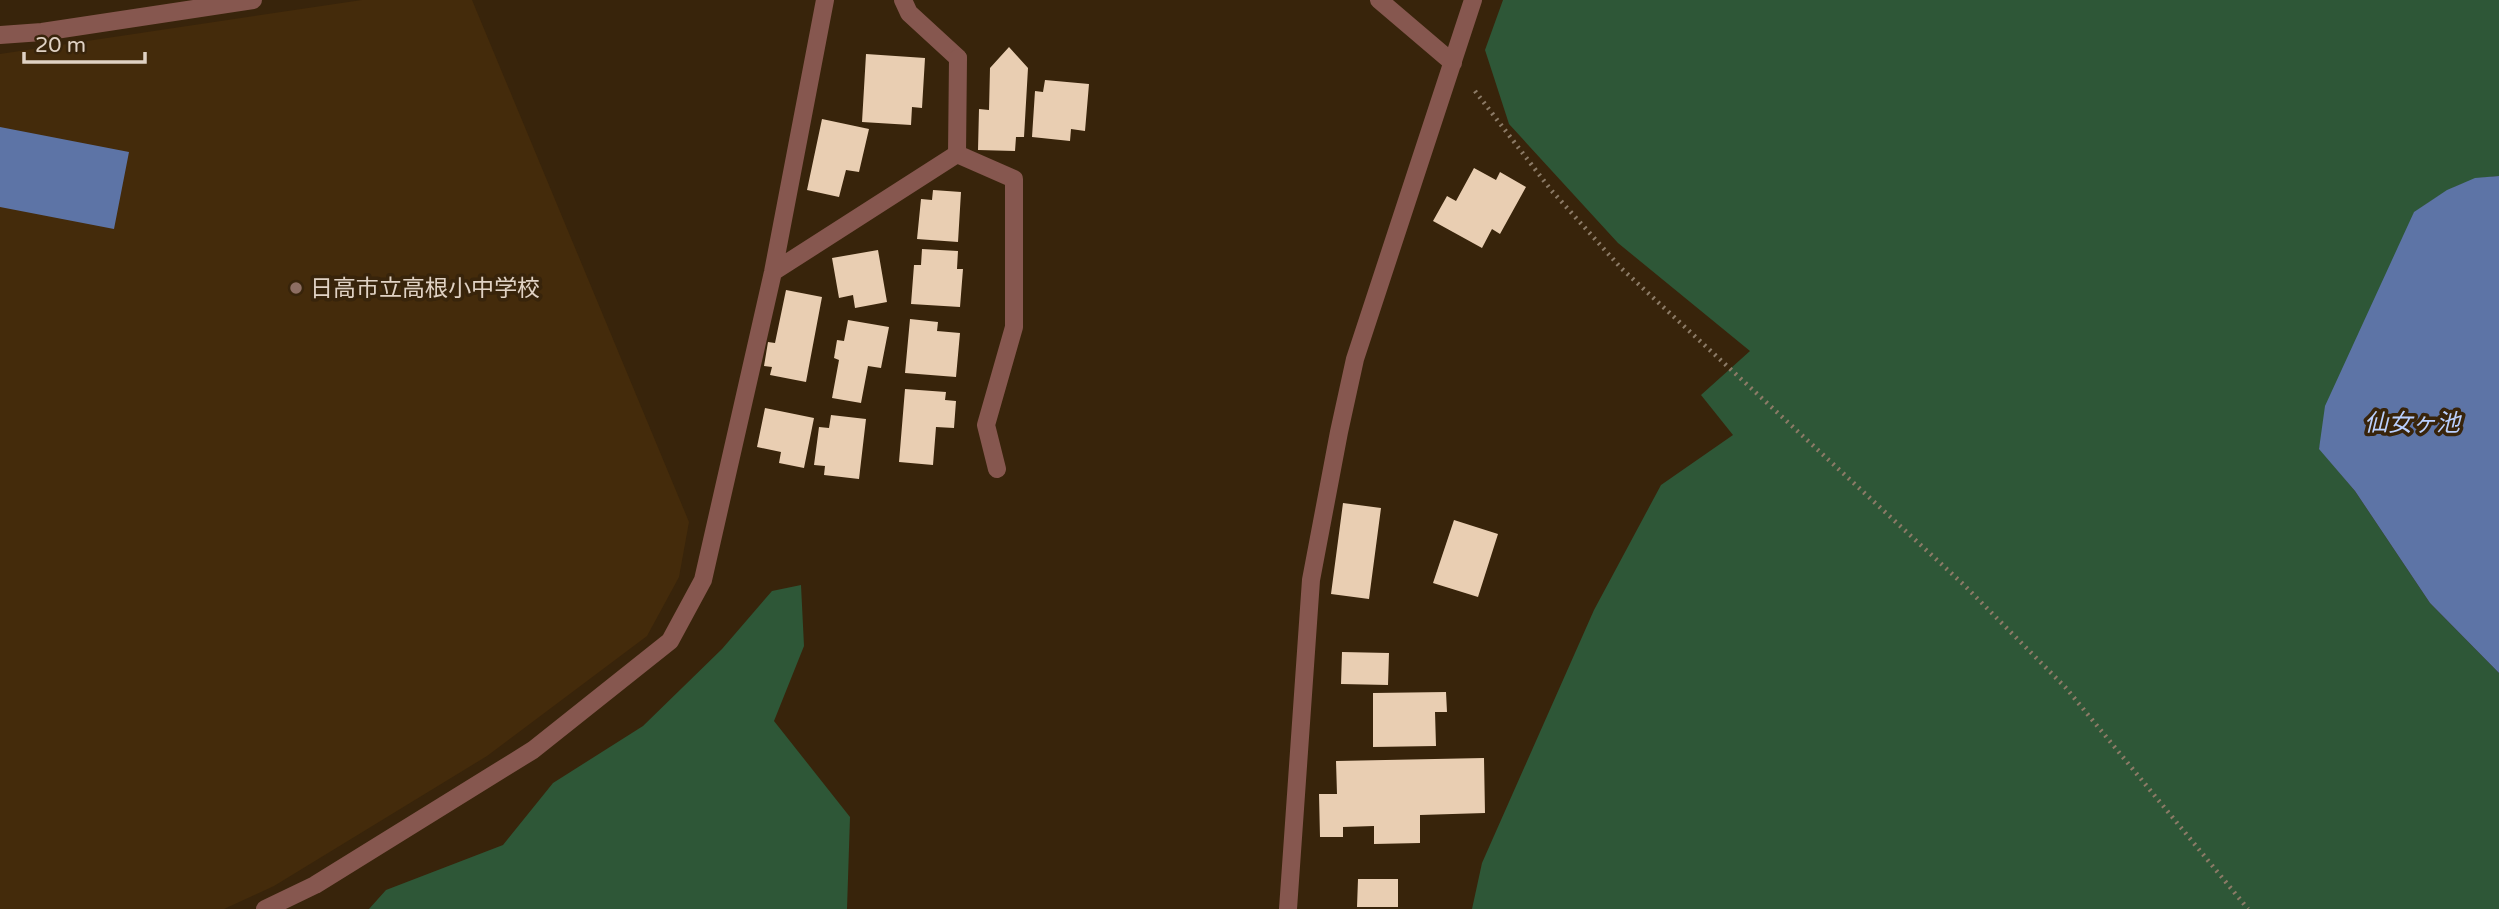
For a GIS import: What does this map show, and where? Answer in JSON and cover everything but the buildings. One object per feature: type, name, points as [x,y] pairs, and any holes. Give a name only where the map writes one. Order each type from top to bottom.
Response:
[{"type":"street","points":[[124,20],[130,0]]},
{"type":"street","points":[[0,35],[42,32],[253,0]]},
{"type":"street","points":[[265,909],[315,885],[533,750],[670,641],[703,580],[773,272],[825,0]]},
{"type":"street","points":[[903,0],[909,13],[958,58],[957,154]]},
{"type":"street","points":[[1379,0],[1452,63]]},
{"type":"street","points":[[1288,909],[1311,580],[1355,359],[1473,0]]},
{"type":"street","points":[[773,272],[957,154]]},
{"type":"street","points":[[957,154],[1014,179],[1014,327],[986,425],[997,469]]},
{"type":"path","points":[[1452,63],[1551,190],[1621,268],[1965,585],[2066,688],[2248,909]]},
{"type":"shaded area","name":"日高市立高根小中学校","points":[[362,0],[472,0],[689,522],[679,577],[647,636],[487,756],[274,886],[224,909],[0,909],[0,54]]},
{"type":"green space","points":[[1503,0],[2499,0],[2499,176],[2463,183],[2414,213],[2319,448],[2355,491],[2430,603],[2499,673],[2499,909],[1472,909],[1482,863],[1594,610],[1661,485],[1733,435],[1701,395],[1750,351],[1618,243],[1509,124],[1485,50]]},
{"type":"green space","points":[[801,585],[804,646],[774,721],[850,817],[847,909],[369,909],[386,890],[503,845],[553,783],[643,726],[722,649],[772,591]]},
{"type":"water","points":[[0,127],[129,152],[114,229],[0,207]]},
{"type":"water","name":"仙女ヶ池","points":[[2499,176],[2499,673],[2430,603],[2355,491],[2319,449],[2325,406],[2414,212],[2447,190],[2475,178]]},
{"type":"place","name":"日高市立高根小中学校","points":[[296,288]]}]
